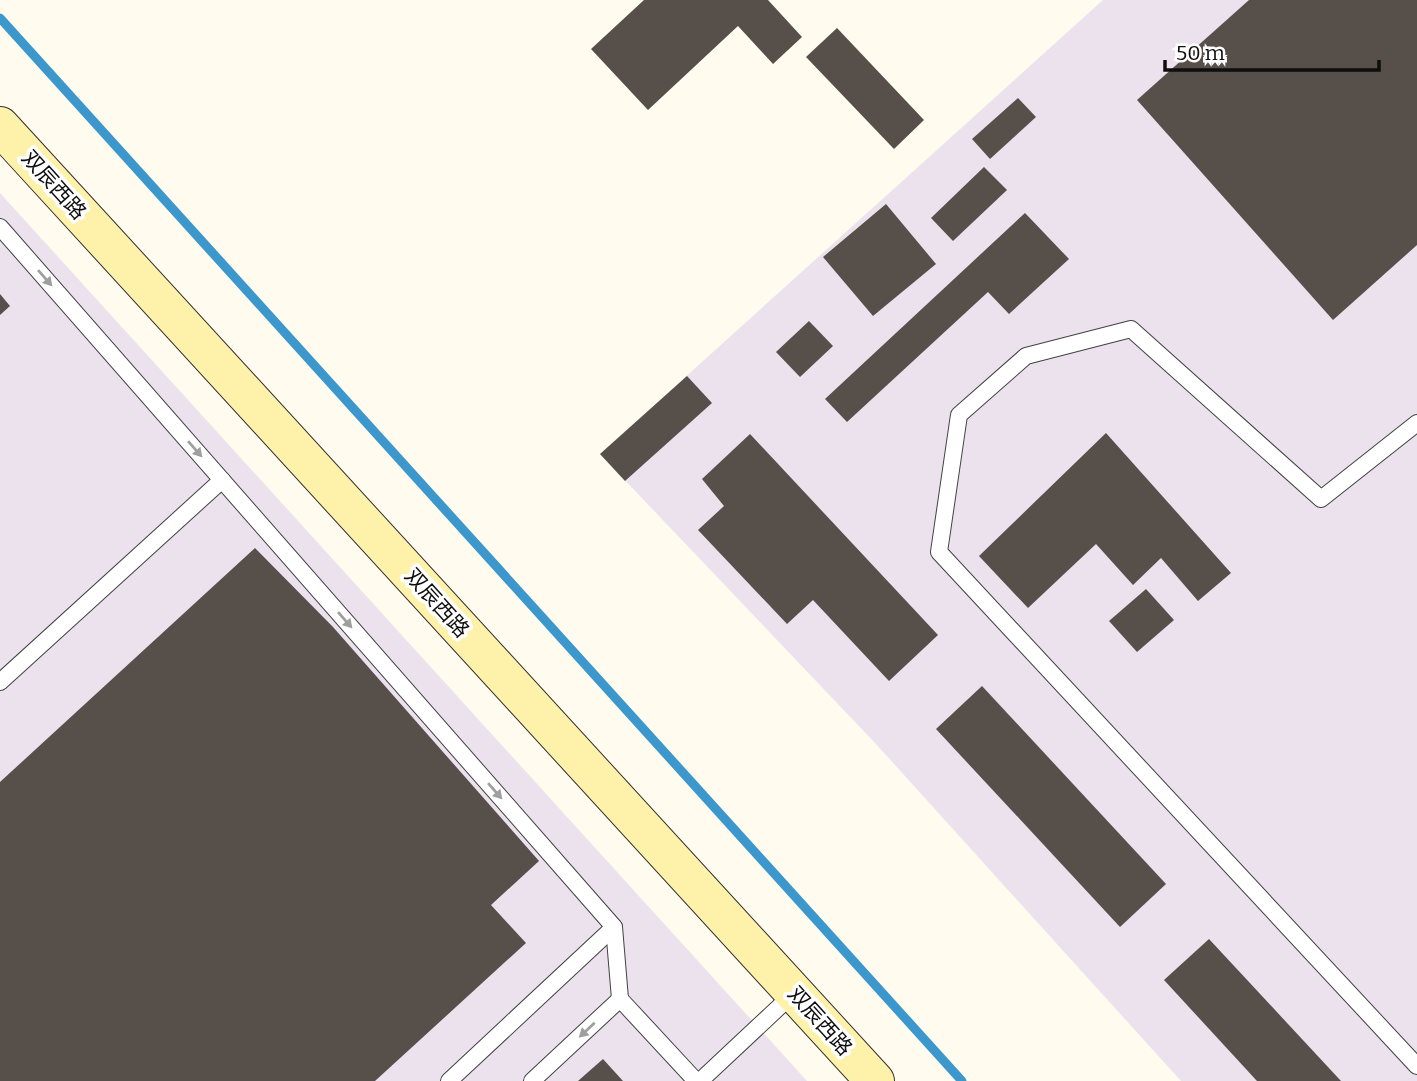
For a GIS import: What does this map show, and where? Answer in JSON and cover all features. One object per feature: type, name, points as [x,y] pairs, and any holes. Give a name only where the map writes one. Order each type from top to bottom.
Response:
[{"type":"main road","name":"双辰西路","points":[[0,126],[875,1081]]},
{"type":"lane","points":[[0,227],[614,927],[620,999],[698,1081],[794,993]]},
{"type":"lane","points":[[1417,423],[1321,499],[1130,329],[1026,356],[958,415],[939,552],[1417,1066]]},
{"type":"lane","points":[[0,682],[222,480]]},
{"type":"lane","points":[[449,1081],[614,927]]},
{"type":"lane","points":[[532,1081],[620,999]]},
{"type":"shaded area","points":[[1103,0],[1417,0],[1417,1081],[1181,1081],[876,744],[600,454]]},
{"type":"shaded area","points":[[0,193],[807,1081],[0,1081]]},
{"type":"building","points":[[644,0],[768,0],[802,37],[773,64],[738,26],[648,110],[591,49]]},
{"type":"building","points":[[1249,0],[1417,0],[1417,245],[1333,320],[1137,100]]},
{"type":"building","points":[[837,28],[924,120],[894,149],[806,57]]},
{"type":"building","points":[[1018,98],[1036,117],[990,159],[972,139]]},
{"type":"building","points":[[984,167],[1007,190],[953,241],[931,218]]},
{"type":"building","points":[[886,204],[936,264],[873,316],[823,257]]},
{"type":"building","points":[[1025,213],[1069,259],[1009,314],[988,292],[847,422],[825,399]]},
{"type":"building","points":[[0,294],[10,306],[0,315]]},
{"type":"building","points":[[809,321],[833,346],[800,377],[776,352]]},
{"type":"building","points":[[687,376],[712,403],[625,481],[600,454]]},
{"type":"building","points":[[1106,433],[1231,573],[1198,601],[1161,558],[1133,585],[1096,544],[1028,608],[979,556]]},
{"type":"building","points":[[750,434],[938,635],[889,681],[813,600],[787,624],[698,530],[724,506],[702,479]]},
{"type":"building","points":[[255,548],[333,627],[539,861],[491,905],[526,943],[375,1081],[0,1081],[0,782]]},
{"type":"building","points":[[1146,589],[1174,620],[1137,652],[1109,621]]},
{"type":"building","points":[[982,686],[1166,884],[1120,927],[936,729]]},
{"type":"building","points":[[1209,939],[1341,1081],[1257,1081],[1164,980]]},
{"type":"building","points":[[603,1059],[623,1081],[578,1081]]},
{"type":"waterway","points":[[0,18],[962,1081]]}]
